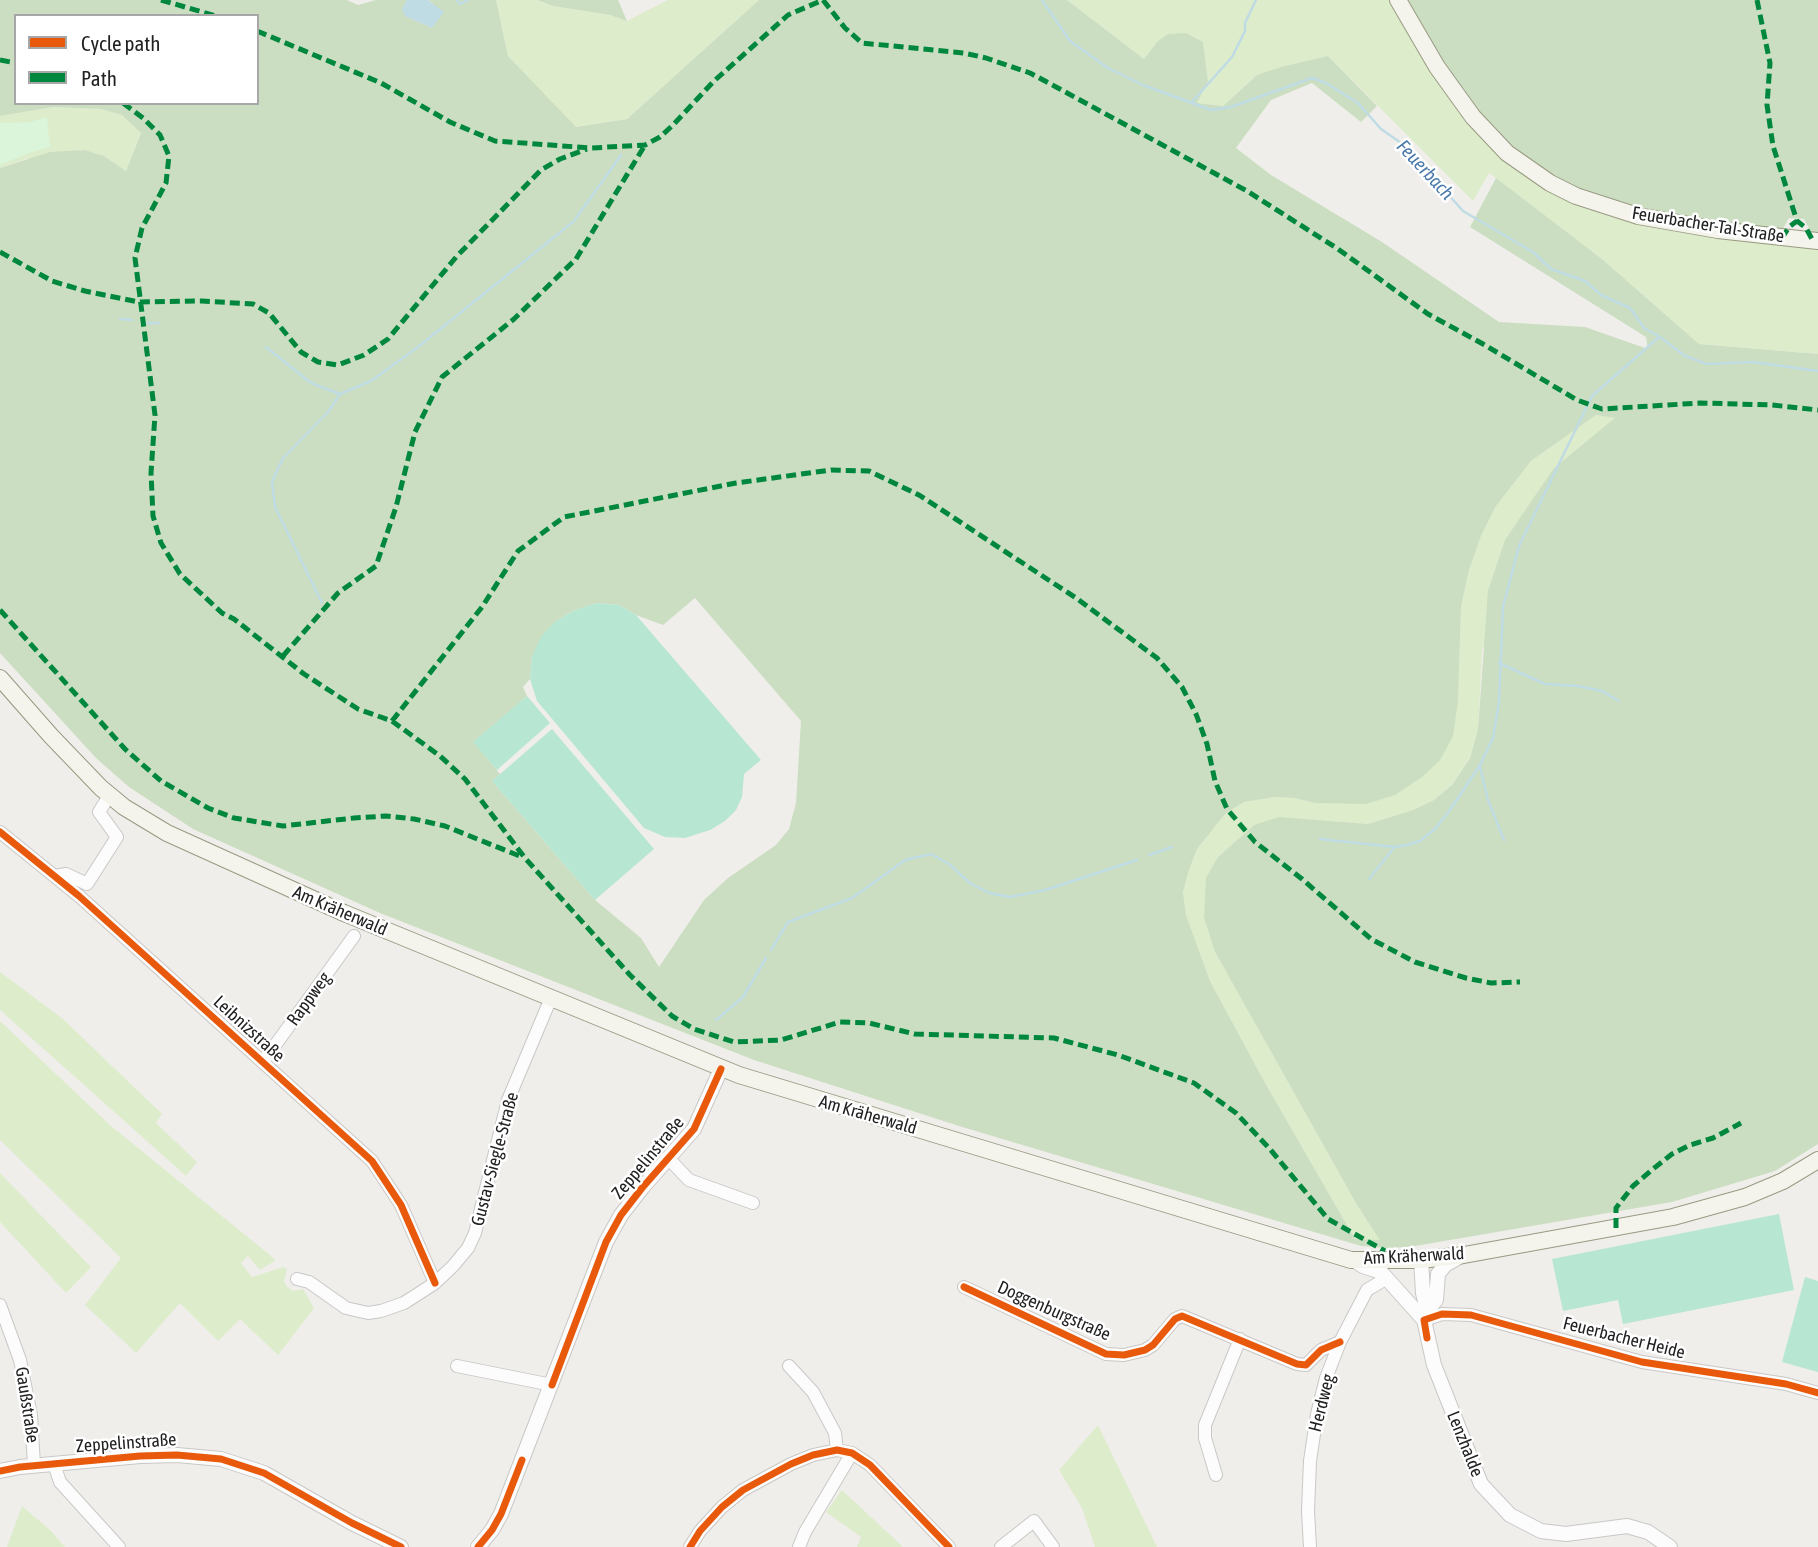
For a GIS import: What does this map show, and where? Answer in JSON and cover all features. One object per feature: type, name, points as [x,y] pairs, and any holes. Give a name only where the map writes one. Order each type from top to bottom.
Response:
[{"type":"main road","name":"Feuerbacher-Tal-Straße","points":[[1398,0],[1437,67],[1473,117],[1507,153],[1550,183],[1576,196],[1638,215],[1718,230],[1818,241]]},
{"type":"main road","name":"Am Kräherwald","points":[[0,678],[109,796],[142,820],[344,913],[721,1069],[827,1104],[1353,1260],[1421,1260],[1464,1255],[1673,1217],[1710,1208],[1783,1181],[1818,1160]]},
{"type":"street","points":[[55,876],[66,874],[86,884],[117,837],[99,812],[109,796]]},
{"type":"street","name":"Leibnizstraße","points":[[0,832],[55,876],[372,1161],[401,1205],[435,1283]]},
{"type":"street","name":"Rappweg","points":[[263,1062],[354,936]]},
{"type":"street","name":"Gustav-Siegle-Straße","points":[[297,1279],[309,1282],[346,1308],[368,1313],[404,1303],[435,1283],[460,1258],[475,1233],[508,1100],[551,998]]},
{"type":"street","name":"Zeppelinstraße","points":[[478,1547],[492,1531],[501,1514],[606,1242],[621,1215],[694,1129],[721,1069]]},
{"type":"street","points":[[668,1158],[689,1180],[753,1203]]},
{"type":"street","points":[[1425,1315],[1436,1300],[1438,1274],[1445,1265],[1464,1255]]},
{"type":"street","name":"Lenzhalde","points":[[1353,1260],[1363,1266],[1377,1269],[1425,1315]]},
{"type":"street","name":"Lenzhalde","points":[[1421,1260],[1425,1315],[1434,1365],[1473,1469],[1494,1500],[1510,1515],[1541,1531],[1566,1534],[1627,1526],[1648,1532],[1670,1547]]},
{"type":"street","points":[[1387,1278],[1388,1266],[1395,1261]]},
{"type":"street","name":"Herdweg","points":[[1310,1547],[1308,1482],[1313,1436],[1326,1378],[1340,1342],[1367,1290],[1387,1278]]},
{"type":"street","name":"Doggenburgstraße","points":[[964,1287],[1106,1354],[1124,1355],[1145,1350],[1153,1345],[1175,1319],[1182,1316],[1240,1339]]},
{"type":"street","name":"Gaußstraße","points":[[0,1305],[20,1360],[31,1415],[34,1465]]},
{"type":"street","name":"Feuerbacher Heide","points":[[1425,1315],[1471,1315],[1616,1356],[1675,1368],[1786,1384],[1818,1393]]},
{"type":"street","points":[[1216,1475],[1205,1438],[1205,1424],[1240,1339],[1297,1364],[1306,1365],[1321,1350],[1340,1342]]},
{"type":"street","points":[[457,1366],[552,1385]]},
{"type":"street","points":[[789,1366],[813,1392],[835,1433],[837,1450]]},
{"type":"street","points":[[690,1547],[699,1531],[743,1490],[791,1464],[813,1455],[837,1450],[852,1453],[887,1482],[948,1547]]},
{"type":"street","points":[[800,1547],[805,1532],[852,1453]]},
{"type":"street","name":"Zeppelinstraße","points":[[0,1471],[34,1465],[177,1455],[221,1459],[264,1473],[352,1523],[401,1547]]},
{"type":"street","name":"Gaußstraße","points":[[54,1464],[60,1482],[119,1547]]},
{"type":"street","points":[[1001,1547],[1034,1521],[1053,1547]]},
{"type":"green space","points":[[0,0],[347,0],[358,5],[376,0],[407,0],[403,9],[405,16],[432,28],[433,3],[428,0],[496,0],[508,56],[576,127],[627,119],[759,0],[1067,0],[1144,59],[1157,42],[1168,34],[1186,33],[1203,42],[1208,81],[1197,103],[1223,106],[1257,75],[1328,56],[1377,106],[1361,122],[1312,83],[1271,100],[1236,148],[1271,175],[1382,242],[1499,322],[1585,327],[1648,349],[1646,337],[1470,227],[1496,178],[1602,259],[1699,344],[1818,354],[1818,1144],[1775,1171],[1672,1202],[1409,1247],[1361,1246],[959,1126],[754,1060],[380,913],[193,829],[129,787],[96,758],[0,653],[0,168],[50,152],[85,150],[104,156],[126,171],[141,133],[122,115],[101,109],[53,107],[0,116]],"holes":[[[1596,415],[1615,418],[1554,468],[1505,540],[1488,591],[1478,729],[1470,758],[1452,785],[1434,800],[1413,810],[1368,824],[1279,817],[1254,825],[1218,857],[1206,878],[1204,917],[1215,952],[1357,1205],[1380,1240],[1355,1239],[1210,981],[1186,915],[1183,892],[1189,870],[1197,849],[1226,813],[1244,802],[1275,797],[1315,803],[1366,804],[1395,795],[1422,777],[1440,760],[1453,736],[1458,701],[1461,607],[1469,570],[1481,536],[1496,506],[1531,461]],[[695,598],[801,721],[796,803],[789,829],[776,845],[728,878],[704,900],[659,967],[641,938],[595,900],[492,781],[500,774],[474,742],[527,696],[523,687],[530,679],[532,656],[556,621],[575,610],[597,603],[619,605],[663,625]]]},
{"type":"green space","points":[[496,0],[537,0],[553,6],[610,15],[627,21],[668,0],[759,0],[627,119],[575,127],[508,56]]},
{"type":"green space","points":[[537,0],[618,0],[627,21],[610,15],[553,6]]},
{"type":"green space","points":[[1067,0],[1393,0],[1433,67],[1553,190],[1818,246],[1818,354],[1699,344],[1602,259],[1489,173],[1473,201],[1328,56],[1257,75],[1223,106],[1197,103],[1208,81],[1203,42],[1157,42],[1144,59]]},
{"type":"green space","points":[[1406,0],[1818,0],[1818,236],[1810,230],[1804,219],[1789,218],[1781,232],[1721,224],[1592,197],[1563,181],[1519,153],[1477,110],[1426,36]]},
{"type":"green space","points":[[53,107],[101,109],[122,115],[141,132],[126,171],[104,156],[85,150],[26,159],[0,168],[0,116]]},
{"type":"green space","points":[[47,117],[50,147],[0,165],[0,123],[30,122]]},
{"type":"green space","points":[[1596,415],[1616,418],[1554,468],[1482,651],[1478,729],[1470,757],[1452,785],[1434,800],[1413,810],[1368,824],[1326,821],[1254,825],[1218,857],[1215,952],[1357,1205],[1381,1241],[1355,1239],[1210,981],[1186,915],[1183,892],[1189,870],[1197,849],[1226,813],[1244,802],[1275,797],[1315,803],[1458,701],[1461,607],[1469,570],[1481,536],[1496,506],[1531,461]]},
{"type":"green space","points":[[597,603],[619,605],[636,615],[761,760],[744,774],[742,797],[736,810],[710,830],[685,838],[665,837],[644,828],[537,701],[530,679],[532,656],[542,635],[556,621],[575,610]]},
{"type":"green space","points":[[527,696],[550,723],[497,770],[473,742]]},
{"type":"green space","points":[[552,729],[654,849],[595,900],[492,781]]},
{"type":"green space","points":[[0,972],[63,1019],[162,1114],[156,1123],[197,1162],[186,1176],[0,1010]]},
{"type":"green space","points":[[0,1021],[111,1126],[276,1260],[260,1270],[248,1256],[241,1263],[252,1277],[283,1267],[287,1269],[284,1281],[287,1287],[293,1291],[303,1289],[314,1308],[278,1355],[240,1319],[218,1341],[180,1303],[136,1353],[85,1305],[121,1258],[0,1140]]},
{"type":"green space","points":[[0,1173],[91,1267],[66,1293],[0,1222]]},
{"type":"green space","points":[[1779,1214],[1794,1290],[1623,1324],[1618,1300],[1563,1311],[1552,1259]]},
{"type":"green space","points":[[1805,1277],[1818,1281],[1818,1372],[1782,1362]]},
{"type":"green space","points":[[1098,1425],[1157,1547],[1095,1547],[1082,1508],[1059,1470]]},
{"type":"green space","points":[[842,1490],[903,1547],[857,1547],[861,1537],[826,1512]]},
{"type":"green space","points":[[22,1506],[51,1531],[65,1547],[7,1547]]},
{"type":"water","points":[[407,0],[428,0],[444,12],[432,28],[405,16],[402,9]]},
{"type":"waterway","points":[[457,0],[460,4],[468,0]]},
{"type":"waterway","name":"Feuerbach","points":[[1042,0],[1070,41],[1108,68],[1143,85],[1211,110],[1231,107],[1312,78],[1326,83],[1358,103],[1381,129],[1404,145],[1463,211],[1533,252],[1551,269],[1585,281],[1601,295],[1630,308],[1645,329],[1685,356],[1707,364],[1753,362],[1818,371]]},
{"type":"waterway","points":[[1192,102],[1232,57],[1256,0]]},
{"type":"waterway","points":[[322,603],[275,507],[272,482],[283,458],[328,412],[340,394],[371,381],[418,347],[574,221],[621,155]]},
{"type":"waterway","points":[[120,319],[132,320]]},
{"type":"waterway","points":[[147,323],[159,323]]},
{"type":"waterway","points":[[1320,839],[1394,847],[1407,845],[1420,841],[1435,829],[1450,810],[1480,765],[1493,738],[1499,702],[1503,607],[1519,546],[1592,396],[1658,338]]},
{"type":"waterway","points":[[266,347],[311,383],[340,394]]},
{"type":"waterway","points":[[1499,663],[1545,684],[1602,691],[1619,701]]},
{"type":"waterway","points":[[1480,767],[1488,800],[1504,840]]},
{"type":"waterway","points":[[1149,855],[1172,847]]},
{"type":"waterway","points":[[1369,879],[1393,849]]},
{"type":"waterway","points":[[771,950],[788,922],[852,898],[905,860],[931,854],[949,864],[970,883],[989,893],[1010,897],[1045,890],[1137,860]]},
{"type":"waterway","points":[[716,1020],[743,997],[766,958]]},
{"type":"marked path","points":[[161,0],[209,14]]},
{"type":"marked path","points":[[259,32],[381,83],[450,122],[495,141],[591,148],[645,145],[660,137],[714,81],[788,15],[823,0],[845,28],[862,43],[964,53],[1030,73],[1247,191],[1338,249],[1428,314],[1577,400],[1602,409],[1700,403],[1772,405],[1818,410]]},
{"type":"marked path","points":[[1757,0],[1770,63],[1767,105],[1773,146],[1797,221],[1806,228],[1813,241]]},
{"type":"marked path","points":[[0,60],[14,63]]},
{"type":"marked path","points":[[126,105],[160,135],[169,156],[166,183],[142,228],[135,258],[155,415],[151,473],[153,516],[161,543],[180,574],[222,613],[234,619],[304,674],[358,709],[392,721],[440,756],[465,779],[525,858],[630,975],[672,1016],[694,1029],[734,1042],[781,1040],[840,1022],[869,1023],[915,1034],[1054,1038],[1118,1055],[1194,1083],[1236,1113],[1328,1219],[1385,1251]]},
{"type":"marked path","points":[[283,656],[338,593],[376,566],[396,507],[415,432],[442,377],[514,319],[576,259],[645,145]]},
{"type":"marked path","points":[[0,252],[52,281],[85,291],[139,302],[202,301],[253,304],[269,313],[301,352],[318,362],[338,365],[364,355],[388,339],[457,256],[541,170],[560,159],[587,149]]},
{"type":"marked path","points":[[1782,238],[1797,221]]},
{"type":"marked path","points":[[392,721],[482,607],[518,551],[564,517],[736,483],[831,470],[869,471],[919,495],[1076,598],[1157,658],[1182,687],[1196,714],[1207,744],[1215,781],[1227,809],[1255,842],[1371,939],[1415,962],[1466,978],[1491,983],[1520,982]]},
{"type":"marked path","points":[[0,610],[125,749],[161,781],[208,808],[234,818],[283,826],[386,816],[414,819],[445,826],[522,857]]},
{"type":"marked path","points":[[1616,1228],[1616,1208],[1633,1186],[1653,1169],[1672,1154],[1713,1138],[1741,1123]]},
{"type":"cycle path","points":[[0,832],[79,896],[372,1161],[401,1205],[435,1283]]},
{"type":"cycle path","points":[[552,1385],[606,1242],[621,1215],[642,1188],[694,1129],[721,1069]]},
{"type":"cycle path","points":[[964,1287],[1106,1354],[1124,1355],[1145,1350],[1153,1345],[1175,1319],[1182,1316],[1297,1364],[1306,1365],[1321,1350],[1340,1342]]},
{"type":"cycle path","points":[[1427,1338],[1424,1320],[1442,1314],[1471,1315],[1642,1362],[1786,1384],[1818,1393]]},
{"type":"cycle path","points":[[690,1547],[700,1531],[722,1507],[743,1490],[791,1464],[813,1455],[837,1450],[852,1453],[870,1465],[949,1547]]},
{"type":"cycle path","points":[[0,1471],[140,1456],[177,1455],[221,1459],[264,1473],[352,1523],[401,1547]]},
{"type":"cycle path","points":[[478,1547],[501,1514],[522,1460]]}]
